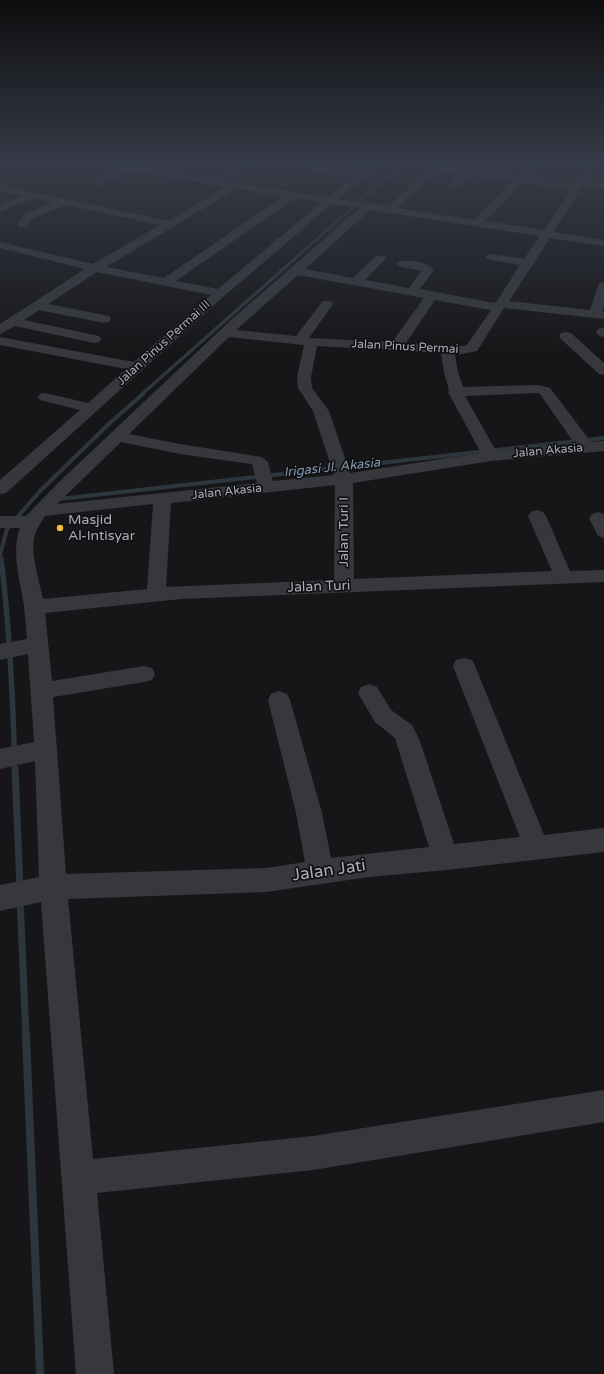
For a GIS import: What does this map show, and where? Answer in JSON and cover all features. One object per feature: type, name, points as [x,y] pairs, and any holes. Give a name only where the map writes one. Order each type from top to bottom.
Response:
[{"type":"street","points":[[0,245],[27,228],[27,226]]},
{"type":"street","points":[[6,325],[95,268],[165,226]]},
{"type":"street","points":[[166,282],[248,226]]},
{"type":"street","name":"Jalan Pinus Permai III","points":[[0,489],[220,293],[301,226]]},
{"type":"street","points":[[95,1374],[78,1178],[45,888],[40,750],[41,691],[31,646],[34,607],[25,554],[25,538],[30,518],[226,333],[296,271],[338,226]]},
{"type":"street","points":[[492,226],[604,243]]},
{"type":"street","name":"Jalan Pinus Permai","points":[[226,333],[306,341],[396,347],[448,350],[472,348],[551,226]]},
{"type":"street","points":[[0,245],[95,268],[220,293]]},
{"type":"street","points":[[491,257],[526,264]]},
{"type":"street","points":[[356,282],[380,258]]},
{"type":"street","points":[[402,264],[428,270],[412,292]]},
{"type":"street","points":[[296,271],[498,306],[599,315],[604,286]]},
{"type":"street","points":[[396,347],[432,295]]},
{"type":"street","points":[[306,341],[327,304]]},
{"type":"street","points":[[37,306],[104,319]]},
{"type":"street","points":[[6,325],[94,339]]},
{"type":"street","points":[[566,336],[601,377]]},
{"type":"street","points":[[0,341],[138,367]]},
{"type":"street","name":"Jalan Turi I","points":[[306,341],[304,377],[305,388],[322,411],[344,479],[344,586]]},
{"type":"street","points":[[448,350],[455,392],[469,420],[491,456]]},
{"type":"street","points":[[455,392],[538,388],[545,391],[586,447]]},
{"type":"street","points":[[45,397],[92,408]]},
{"type":"street","points":[[117,436],[180,449],[256,460],[260,462],[266,487]]},
{"type":"street","name":"Jalan Akasia","points":[[1,522],[162,499],[344,479],[491,456],[604,446]]},
{"type":"street","points":[[156,595],[162,499]]},
{"type":"street","points":[[537,516],[564,578]]},
{"type":"street","name":"Jalan Turi","points":[[34,607],[156,595],[604,576]]},
{"type":"street","points":[[1,652],[31,646]]},
{"type":"street","points":[[464,666],[537,848]]},
{"type":"street","points":[[41,691],[144,674]]},
{"type":"street","points":[[369,693],[383,716],[404,732],[446,858]]},
{"type":"street","points":[[279,700],[309,813],[320,872]]},
{"type":"street","points":[[4,759],[40,750]]},
{"type":"street","name":"Jalan Jati","points":[[0,898],[45,888],[266,880],[369,865],[604,840]]},
{"type":"street","points":[[78,1178],[313,1153],[604,1106]]},
{"type":"waterway","points":[[288,265],[331,226]]},
{"type":"waterway","points":[[141,395],[289,264]]},
{"type":"waterway","points":[[1,560],[0,555],[7,529],[40,491],[112,421],[143,394]]},
{"type":"waterway","name":"Irigasi Jl. Akasia","points":[[59,499],[604,438]]},
{"type":"waterway","points":[[1,559],[11,664],[15,770]]},
{"type":"waterway","points":[[15,769],[20,888]]},
{"type":"waterway","points":[[20,899],[26,1036]]},
{"type":"waterway","points":[[26,1035],[40,1374]]},
{"type":"place","name":"Masjid Al-Intisyar","points":[[60,528]]}]
